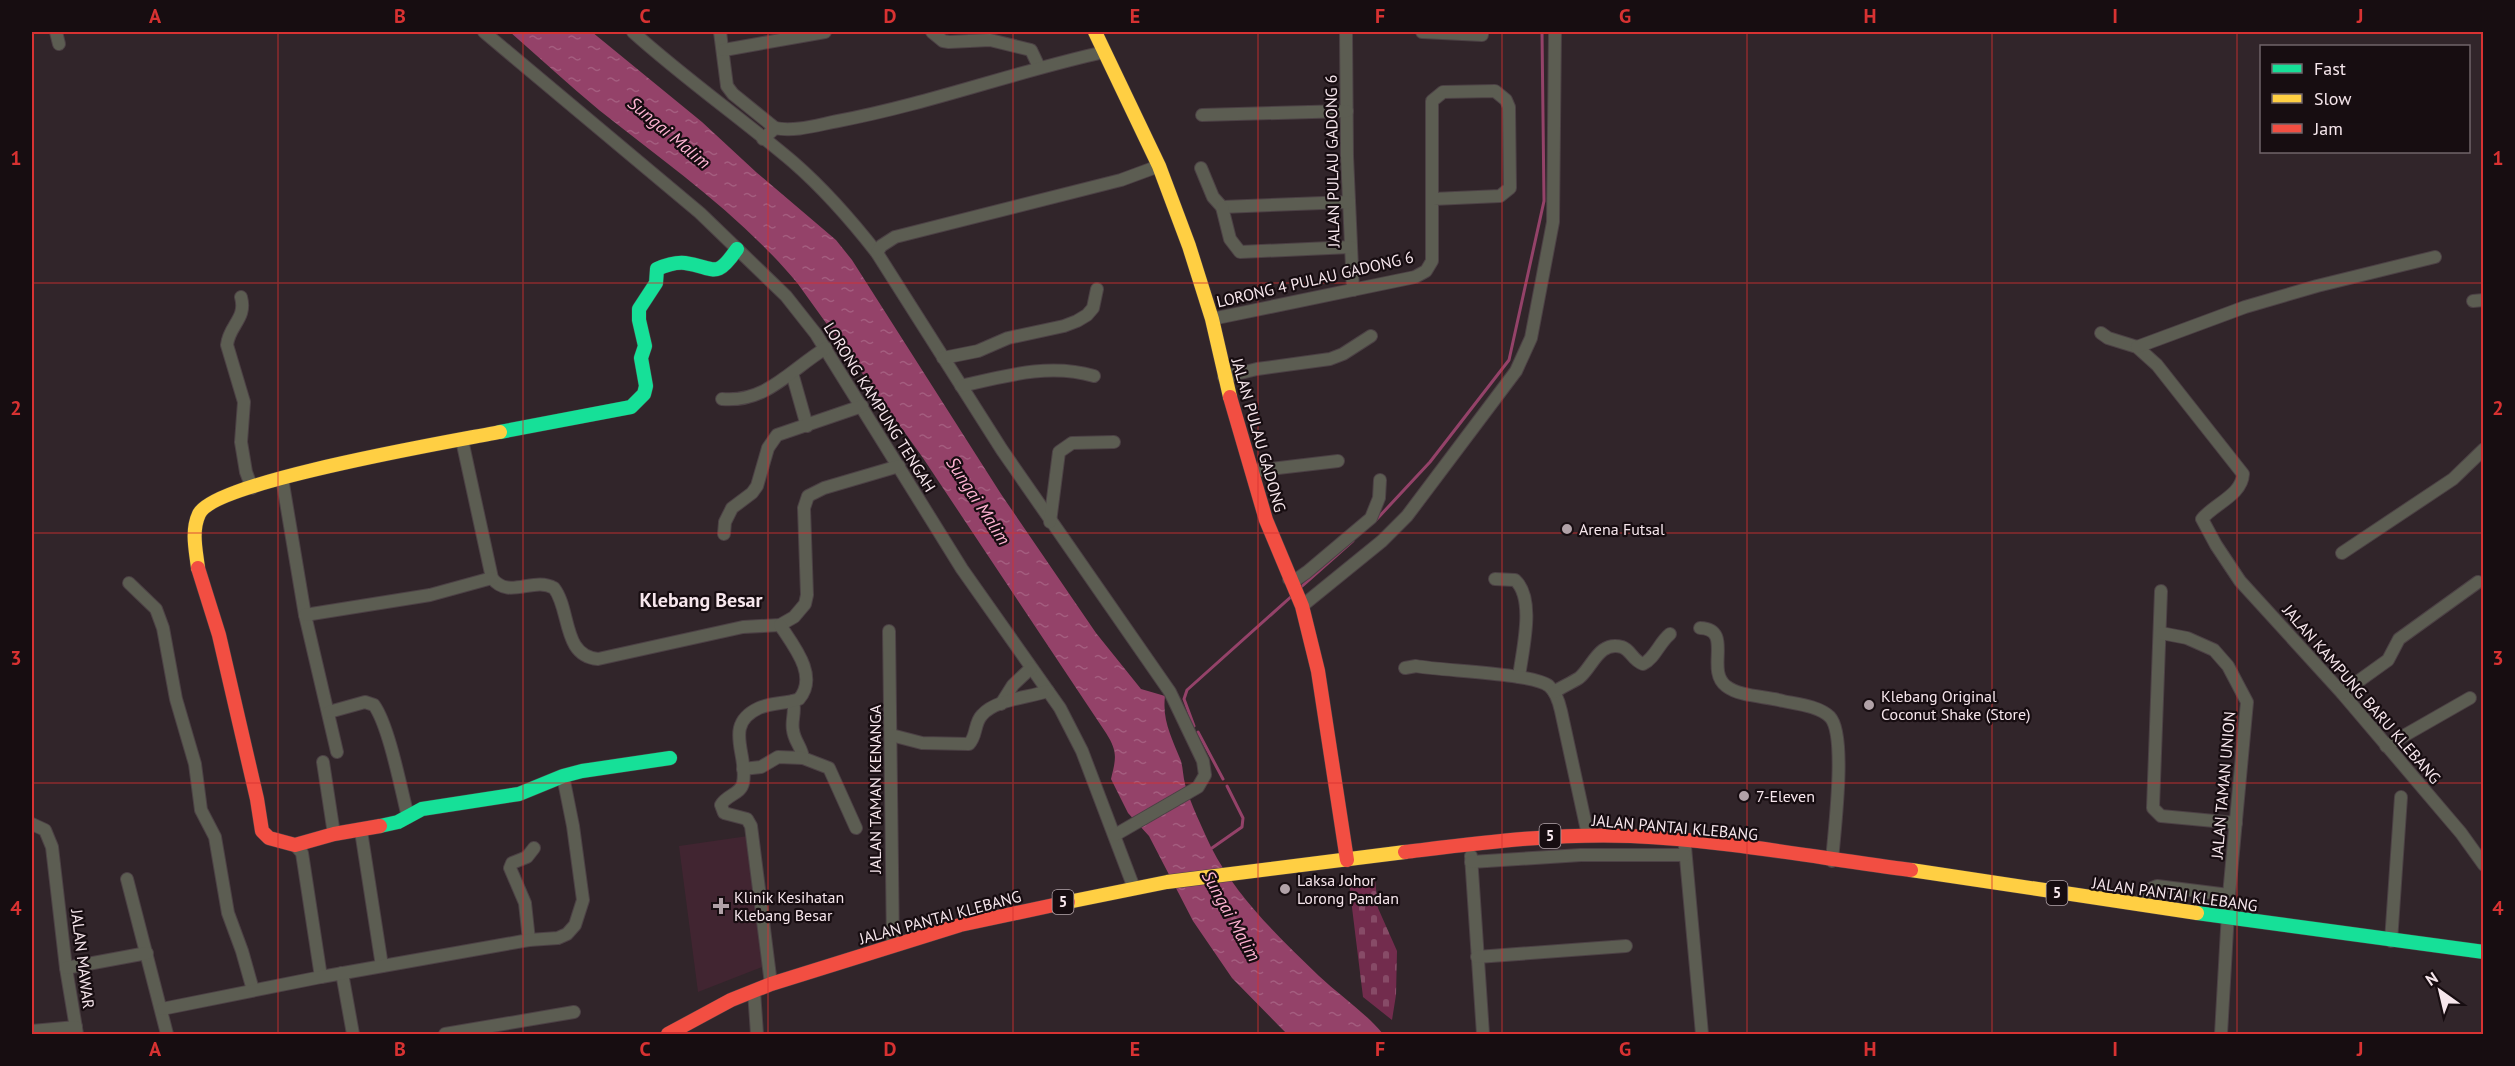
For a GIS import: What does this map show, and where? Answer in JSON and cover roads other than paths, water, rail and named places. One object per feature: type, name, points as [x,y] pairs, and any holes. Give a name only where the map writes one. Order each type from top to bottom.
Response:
[{"type":"main road","name":"JALAN PULAU GADONG","points":[[1097,32],[1104,52],[1159,166],[1189,246],[1212,319],[1224,377],[1266,520],[1301,603],[1320,681],[1347,860]]},
{"type":"main road","points":[[670,758],[563,776],[519,794],[422,809],[398,822],[361,831],[334,834],[296,845],[269,838],[262,831],[259,822],[253,781],[219,635],[199,572],[194,537],[199,514],[206,506],[215,500],[282,478],[376,456],[630,407],[644,394],[646,386],[640,358],[645,346],[639,309],[656,284],[657,269],[669,263],[682,261],[712,271],[718,270],[737,249]]},
{"type":"main road","name":"JALAN PANTAI KLEBANG","points":[[668,1035],[708,1011],[771,984],[970,923],[1167,882],[1552,836],[1588,836],[1685,848],[1832,861],[1960,877],[2391,941],[2484,952]]},
{"type":"street","name":"LORONG KAMPUNG TENGAH","points":[[484,32],[700,213],[786,296],[826,348],[962,569],[1048,691],[1078,741],[1134,888]]},
{"type":"street","points":[[633,32],[672,67],[794,163],[861,232],[877,253],[1050,522],[1170,692],[1205,768],[1203,781],[1198,788],[1115,835]]},
{"type":"street","points":[[720,32],[727,86],[733,94],[775,128],[791,130],[877,114],[1039,67],[1104,52]]},
{"type":"street","points":[[724,50],[825,32]]},
{"type":"street","points":[[932,32],[943,41],[990,40],[1031,50],[1039,67]]},
{"type":"street","name":"JALAN PULAU GADONG 6","points":[[1346,32],[1353,291]]},
{"type":"street","points":[[1422,32],[1482,33]]},
{"type":"street","points":[[1301,603],[1374,548],[1407,516],[1525,356],[1535,321],[1553,222],[1555,32]]},
{"type":"street","points":[[1496,91],[1501,94],[1509,107],[1512,183],[1506,194],[1433,199],[1430,107],[1436,96],[1443,92],[1496,91]]},
{"type":"street","points":[[1202,115],[1347,111]]},
{"type":"street","points":[[763,139],[775,128]]},
{"type":"street","points":[[877,253],[881,246],[895,237],[1100,186],[1159,166]]},
{"type":"street","points":[[1202,168],[1213,197],[1222,207],[1230,239],[1240,252],[1351,247]]},
{"type":"street","name":"LORONG 4 PULAU GADONG 6","points":[[1212,319],[1353,291],[1415,277],[1426,272],[1432,261],[1433,199]]},
{"type":"street","points":[[1222,207],[1349,202]]},
{"type":"street","points":[[2100,333],[2108,338],[2137,347],[2245,307],[2317,286],[2435,258]]},
{"type":"street","points":[[943,358],[978,351],[1008,338],[1077,321],[1093,308],[1097,289]]},
{"type":"street","points":[[241,297],[243,312],[228,336],[227,345],[244,402],[241,442],[246,472],[252,488]]},
{"type":"street","points":[[1224,377],[1257,369],[1330,359],[1343,354],[1371,336]]},
{"type":"street","name":"JALAN KAMPUNG BARU KLEBANG","points":[[2137,347],[2163,373],[2242,474],[2242,481],[2235,492],[2202,519],[2240,581],[2342,693],[2461,833],[2484,865]]},
{"type":"street","points":[[722,399],[747,399],[769,390],[805,360],[826,348]]},
{"type":"street","points":[[961,386],[1030,371],[1067,370],[1094,376]]},
{"type":"street","points":[[792,373],[807,426]]},
{"type":"street","points":[[724,534],[725,522],[732,508],[752,494],[757,486],[771,441],[777,435],[862,406]]},
{"type":"street","points":[[462,440],[492,579],[501,588],[507,589],[541,584],[554,588],[562,600],[576,648],[589,659],[598,659],[742,627],[780,625],[794,617],[806,604],[808,584],[804,508],[808,496],[824,488],[899,466]]},
{"type":"street","points":[[1050,522],[1059,452],[1072,443],[1114,442]]},
{"type":"street","points":[[2342,553],[2452,479],[2484,449]]},
{"type":"street","points":[[1252,471],[1338,461]]},
{"type":"street","points":[[282,478],[305,615],[337,752]]},
{"type":"street","points":[[1291,583],[1371,518],[1379,498],[1380,480]]},
{"type":"street","points":[[305,615],[430,595],[492,579]]},
{"type":"street","points":[[1495,579],[1515,580],[1526,595],[1526,618],[1519,677]]},
{"type":"street","points":[[2342,693],[2388,660],[2399,639],[2478,582]]},
{"type":"street","points":[[129,583],[156,609],[163,628],[176,699],[195,764],[201,810],[215,837],[228,913],[243,951],[253,990]]},
{"type":"street","points":[[2162,591],[2153,808],[2161,816],[2236,823]]},
{"type":"street","points":[[771,984],[752,826],[747,819],[724,813],[721,805],[727,797],[742,787],[743,769],[739,739],[742,722],[758,709],[793,701],[804,694],[805,672],[799,654],[780,625]]},
{"type":"street","points":[[1700,628],[1708,628],[1717,636],[1719,645],[1717,671],[1726,686],[1738,692],[1773,698],[1822,711],[1831,718],[1836,728],[1839,750],[1832,861]]},
{"type":"street","name":"JALAN TAMAN KENANGA","points":[[889,631],[893,946]]},
{"type":"street","name":"JALAN TAMAN UNION","points":[[2161,633],[2187,638],[2214,650],[2228,666],[2247,702],[2227,918],[2220,1035]]},
{"type":"street","points":[[1554,692],[1579,677],[1596,655],[1605,650],[1620,646],[1625,648],[1632,658],[1643,664],[1650,660],[1662,641],[1670,634]]},
{"type":"street","points":[[1405,668],[1416,666],[1519,677],[1544,684],[1554,692],[1561,711],[1588,836]]},
{"type":"street","points":[[1001,704],[1013,685],[1031,668]]},
{"type":"street","points":[[891,735],[922,743],[969,744],[973,740],[980,716],[987,710],[1048,691]]},
{"type":"street","points":[[2386,746],[2470,698]]},
{"type":"street","points":[[793,701],[795,709],[793,734],[802,748],[804,758]]},
{"type":"street","points":[[329,712],[365,702],[374,705],[397,770],[408,817]]},
{"type":"street","points":[[743,769],[760,767],[778,757],[804,758],[829,768],[856,828]]},
{"type":"street","points":[[323,762],[334,834]]},
{"type":"street","points":[[162,1009],[342,973],[529,939],[558,938],[567,934],[575,925],[583,900],[573,826],[563,776]]},
{"type":"street","points":[[2391,941],[2401,797]]},
{"type":"street","name":"JALAN MAWAR","points":[[32,824],[45,830],[50,838],[76,1030]]},
{"type":"street","points":[[361,831],[382,966]]},
{"type":"street","points":[[1470,844],[1483,1035]]},
{"type":"street","points":[[296,845],[302,853],[321,977]]},
{"type":"street","points":[[529,939],[525,903],[510,868],[512,864],[527,857],[534,848]]},
{"type":"street","points":[[1471,862],[1685,848],[1702,1035]]},
{"type":"street","points":[[127,879],[167,1035]]},
{"type":"street","points":[[2141,905],[2145,891],[2157,886],[2229,895]]},
{"type":"street","points":[[1477,957],[1626,946]]},
{"type":"street","points":[[66,968],[147,953]]},
{"type":"street","points":[[342,973],[353,1035]]},
{"type":"street","points":[[754,991],[757,1035]]},
{"type":"street","points":[[445,1035],[574,1012]]},
{"type":"street","points":[[32,1031],[76,1030]]},
{"type":"water","name":"Sungai Malim","points":[[510,32],[592,32],[702,122],[756,172],[836,240],[852,260],[1001,494],[1096,633],[1141,689],[1165,696],[1166,721],[1181,761],[1190,800],[1221,866],[1246,900],[1289,947],[1383,1034],[1287,1034],[1232,978],[1193,921],[1149,836],[1128,813],[1111,779],[1115,755],[1113,745],[1106,733],[923,458],[798,284],[776,259],[729,214],[599,110]]},
{"type":"waterway","points":[[1376,520],[1430,462],[1509,360],[1544,201],[1542,32]]},
{"type":"waterway","points":[[1300,588],[1353,541]]},
{"type":"waterway","points":[[1194,726],[1184,699],[1187,690],[1293,595]]},
{"type":"waterway","points":[[1198,732],[1223,779]]},
{"type":"waterway","points":[[1212,848],[1242,827],[1243,818],[1227,786]]},
{"type":"place","name":"Arena Futsal","points":[[1567,529]]},
{"type":"place","name":"Klebang Original Coconut Shake (Store)","points":[[1869,705]]},
{"type":"place","name":"7-Eleven","points":[[1744,796]]},
{"type":"place","name":"Laksa Johor Lorong Pandan","points":[[1285,889]]},
{"type":"place","name":"Klinik Kesihatan Klebang Besar","points":[[721,906]]},
{"type":"district","name":"Klebang Besar","points":[[701,600]]}]
